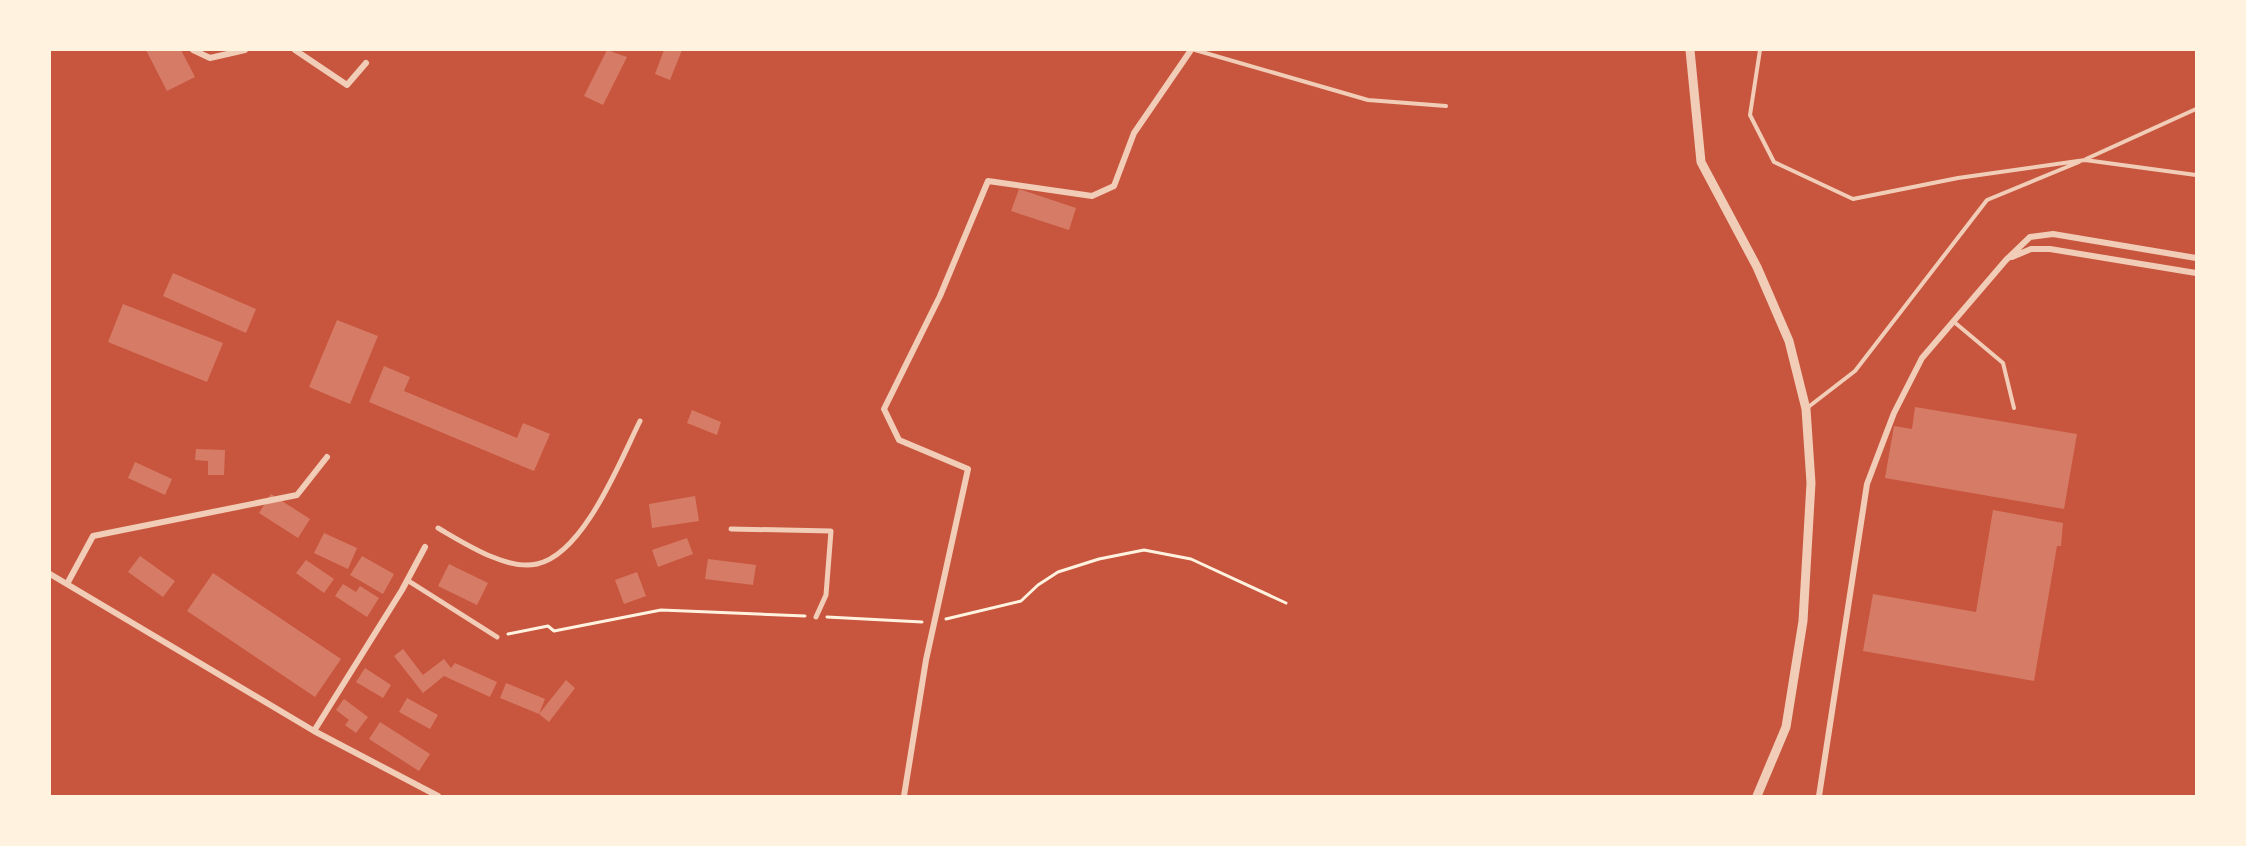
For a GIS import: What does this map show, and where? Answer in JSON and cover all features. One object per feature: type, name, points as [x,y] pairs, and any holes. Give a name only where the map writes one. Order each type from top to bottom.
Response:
[{"type":"street","points":[[193,50],[210,58],[245,50]]},
{"type":"street","points":[[295,50],[347,85],[366,63]]},
{"type":"street","points":[[904,796],[934,622],[968,469],[899,440],[884,409],[940,296],[988,181],[1092,196],[1114,186],[1134,133],[1193,50]]},
{"type":"street","points":[[1690,50],[1701,162],[1757,267],[1785,331],[1806,409],[1810,483],[1803,621],[1786,727],[1757,796]]},
{"type":"street","points":[[1819,796],[1868,484],[1894,413],[1922,358],[2006,260],[2030,237],[2053,234],[2196,258]]},
{"type":"street","points":[[2006,260],[2031,249],[2050,249],[2196,273]]},
{"type":"street","points":[[438,528],[507,562],[537,564],[573,542],[587,524],[640,421]]},
{"type":"street","points":[[67,584],[93,536],[297,495],[327,457]]},
{"type":"street","points":[[730,529],[831,531],[826,595],[816,617]]},
{"type":"street","points":[[314,731],[407,580],[424,547]]},
{"type":"street","points":[[50,574],[314,731],[438,796]]},
{"type":"street","points":[[407,580],[497,637]]},
{"type":"lane","points":[[1193,50],[1368,100],[1446,106]]},
{"type":"lane","points":[[1760,50],[1750,115],[1774,162],[1853,199],[1958,178],[2085,160],[2196,175]]},
{"type":"lane","points":[[1806,409],[1855,371],[1987,200],[2085,160],[2196,109]]},
{"type":"lane","points":[[1952,321],[2003,363],[2014,408]]},
{"type":"path","points":[[497,637],[548,626],[554,631],[661,610],[934,622],[1021,601],[1038,585],[1058,572],[1099,558],[1144,550],[1191,559],[1286,603]]},
{"type":"building","points":[[146,50],[181,50],[195,77],[167,91]]},
{"type":"building","points":[[607,50],[627,57],[603,105],[584,96]]},
{"type":"building","points":[[664,50],[682,50],[670,80],[655,74]]},
{"type":"building","points":[[1019,189],[1076,208],[1069,230],[1011,211]]},
{"type":"building","points":[[173,273],[256,309],[246,333],[163,296]]},
{"type":"building","points":[[123,304],[223,343],[207,382],[108,342]]},
{"type":"building","points":[[337,320],[378,336],[350,404],[309,387]]},
{"type":"building","points":[[384,366],[410,377],[404,391],[517,438],[523,423],[550,434],[534,471],[369,402]]},
{"type":"building","points":[[1915,407],[2077,434],[2064,509],[1885,478],[1894,426],[1912,429]]},
{"type":"building","points":[[692,410],[721,422],[717,435],[687,423]]},
{"type":"building","points":[[196,449],[225,450],[224,475],[208,475],[208,461],[195,460]]},
{"type":"building","points":[[135,462],[172,479],[165,495],[128,478]]},
{"type":"building","points":[[271,494],[310,519],[298,538],[259,513]]},
{"type":"building","points":[[695,496],[699,521],[652,528],[649,504]]},
{"type":"building","points":[[1993,510],[2063,523],[2061,546],[2057,546],[2034,681],[1863,651],[1873,594],[1976,612]]},
{"type":"building","points":[[324,533],[357,548],[348,569],[314,553]]},
{"type":"building","points":[[687,538],[693,554],[658,567],[652,550]]},
{"type":"building","points":[[140,556],[175,581],[163,597],[128,572]]},
{"type":"building","points":[[362,556],[394,574],[383,594],[350,575]]},
{"type":"building","points":[[708,559],[756,565],[753,585],[705,579]]},
{"type":"building","points":[[306,560],[334,579],[324,593],[296,573]]},
{"type":"building","points":[[449,564],[488,583],[477,605],[438,586]]},
{"type":"building","points":[[637,572],[646,596],[624,604],[615,580]]},
{"type":"building","points":[[213,573],[341,659],[315,697],[187,611]]},
{"type":"building","points":[[343,584],[356,592],[360,586],[379,598],[367,617],[335,596]]},
{"type":"building","points":[[403,649],[423,675],[444,659],[451,668],[455,663],[497,682],[490,697],[444,676],[423,693],[394,656]]},
{"type":"building","points":[[365,668],[391,685],[383,698],[356,682]]},
{"type":"building","points":[[566,680],[575,688],[549,722],[539,714]]},
{"type":"building","points":[[506,683],[545,699],[539,714],[500,698]]},
{"type":"building","points":[[407,698],[438,715],[430,729],[399,712]]},
{"type":"building","points":[[344,699],[368,717],[356,733],[345,725],[349,720],[336,710]]},
{"type":"building","points":[[380,722],[430,754],[419,771],[369,739]]}]
